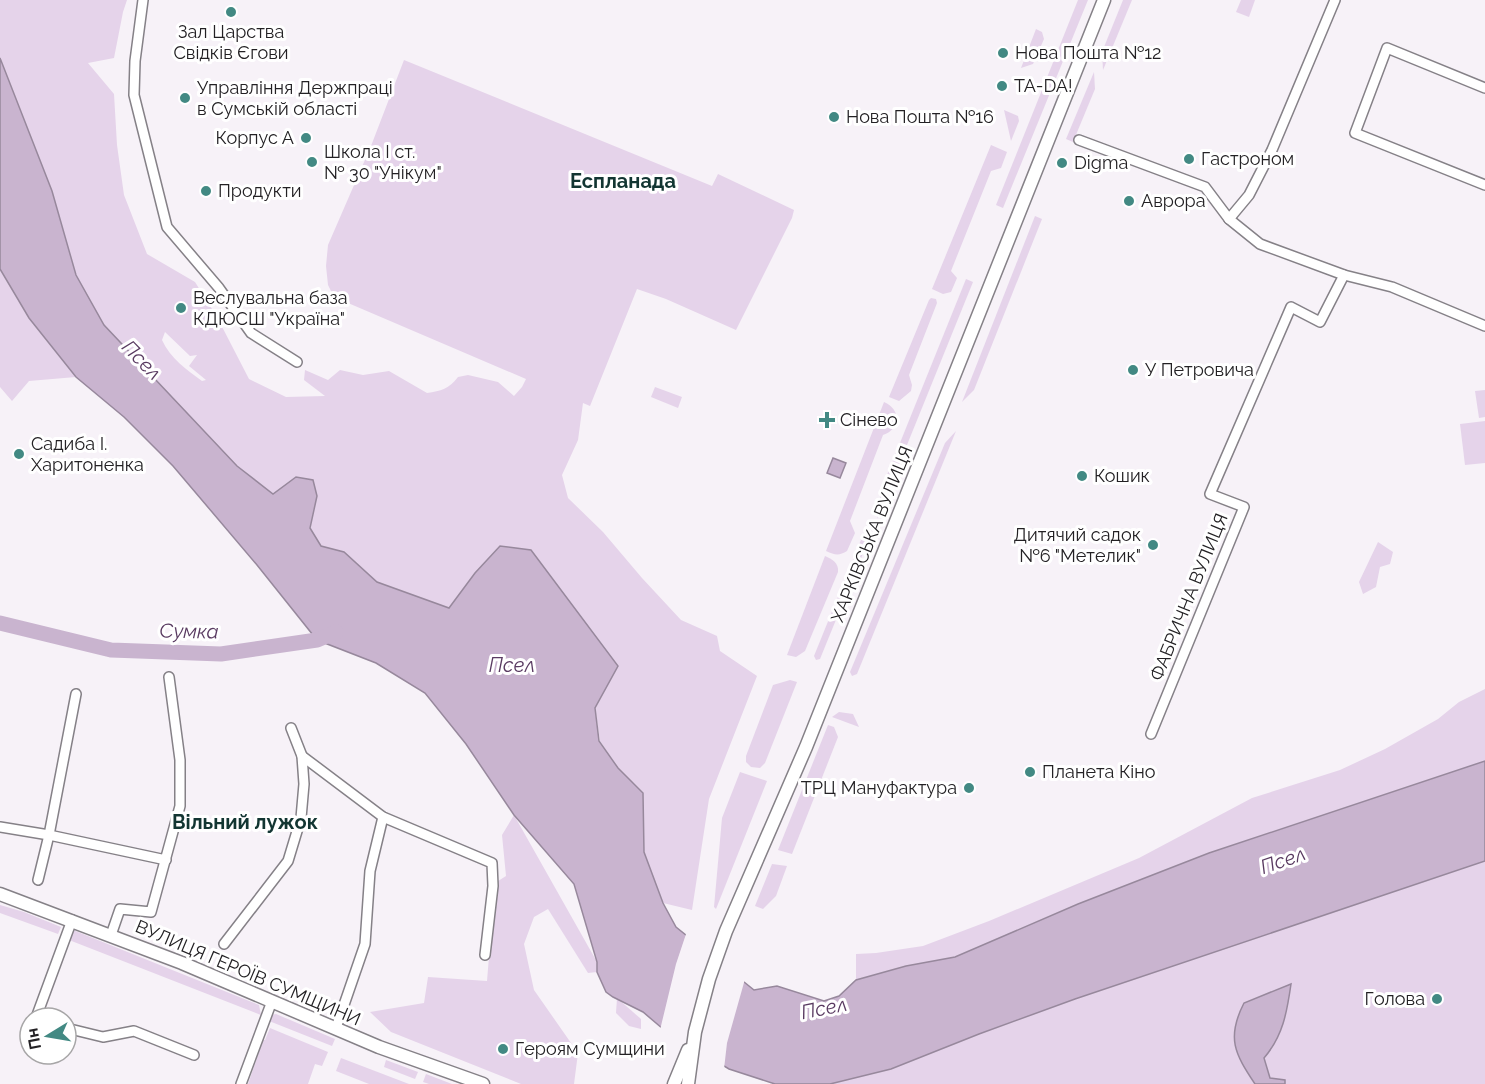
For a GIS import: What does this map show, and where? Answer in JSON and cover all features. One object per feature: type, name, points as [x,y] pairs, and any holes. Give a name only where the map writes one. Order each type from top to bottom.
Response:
[{"type":"main road","name":"ХАРКІВСЬКА ВУЛИЦЯ","points":[[688,1084],[695,1032],[709,979],[726,931],[806,747],[1104,0]]},
{"type":"main road","name":"ВУЛИЦЯ ГЕРОЇВ СУМЩИНИ","points":[[0,894],[111,935],[379,1047],[483,1084]]},
{"type":"main road","points":[[674,1084],[695,1032]]},
{"type":"street","points":[[143,0],[135,61],[134,95],[166,227],[219,288],[251,333],[297,362]]},
{"type":"street","points":[[1229,219],[1249,195],[1272,150],[1335,0]]},
{"type":"street","points":[[1485,88],[1387,48],[1355,133],[1485,185]]},
{"type":"street","points":[[1079,140],[1205,187],[1229,219],[1260,244],[1344,275],[1392,287],[1485,326]]},
{"type":"street","name":"ФАБРИЧНА ВУЛИЦЯ","points":[[1152,734],[1244,507],[1210,494],[1290,308],[1320,322],[1344,275]]},
{"type":"street","points":[[111,935],[120,909],[151,912],[180,806],[180,760],[169,677]]},
{"type":"street","points":[[38,880],[76,694]]},
{"type":"street","points":[[224,944],[288,861],[301,818],[304,784],[302,756],[291,728]]},
{"type":"street","points":[[302,756],[383,817],[492,863],[493,886],[485,955]]},
{"type":"street","points":[[336,1028],[365,944],[370,871],[383,817]]},
{"type":"street","points":[[0,827],[166,860]]},
{"type":"street","points":[[40,1006],[72,920]]},
{"type":"street","points":[[241,1084],[272,1001]]},
{"type":"street","points":[[78,1031],[103,1037],[134,1031],[194,1055]]},
{"type":"shaded area","points":[[0,0],[127,0],[114,58],[88,63],[114,94],[117,145],[124,195],[147,254],[195,282],[217,317],[249,379],[286,397],[325,396],[304,380],[305,370],[328,380],[340,370],[363,375],[389,371],[427,393],[444,389],[458,377],[468,375],[498,382],[514,396],[526,379],[334,297],[328,285],[326,266],[328,245],[371,146],[404,60],[712,186],[718,174],[794,210],[736,330],[666,299],[637,289],[590,406],[583,403],[578,440],[562,475],[568,498],[603,532],[681,620],[717,636],[720,651],[757,676],[709,799],[692,910],[663,903],[644,852],[643,793],[618,768],[600,741],[595,708],[618,666],[500,546],[475,573],[449,608],[377,582],[344,552],[321,546],[310,529],[317,496],[296,478],[273,494],[237,466],[104,325],[76,275],[52,191],[0,58]],"holes":[[[165,332],[190,356],[197,355],[189,366],[206,380],[202,381],[174,358],[162,340]]]},
{"type":"shaded area","points":[[1078,0],[1088,0],[1003,208],[996,205]]},
{"type":"shaded area","points":[[1123,0],[1132,0],[1103,70],[1102,52]]},
{"type":"shaded area","points":[[1241,0],[1255,0],[1249,17],[1236,12]]},
{"type":"shaded area","points":[[1036,29],[1042,32],[1044,39],[1033,64],[1021,68]]},
{"type":"shaded area","points":[[1094,72],[1095,89],[1073,142],[1066,139]]},
{"type":"shaded area","points":[[1004,110],[1018,116],[1019,121],[1011,141]]},
{"type":"shaded area","points":[[991,145],[1007,152],[1001,168],[991,171],[951,271],[957,278],[951,292],[943,294],[932,289]]},
{"type":"shaded area","points":[[1035,216],[1042,219],[974,390],[962,402]]},
{"type":"shaded area","points":[[0,269],[29,318],[76,377],[29,381],[12,401],[0,387]]},
{"type":"shaded area","points":[[966,279],[973,282],[877,519],[881,490]]},
{"type":"shaded area","points":[[931,298],[936,299],[937,303],[909,375],[911,391],[899,401],[889,397]]},
{"type":"shaded area","points":[[655,387],[682,397],[678,408],[651,397]]},
{"type":"shaded area","points":[[1485,390],[1485,417],[1479,418],[1475,391]]},
{"type":"shaded area","points":[[884,402],[894,410],[896,424],[883,435],[850,521],[855,533],[847,551],[839,554],[826,551]]},
{"type":"shaded area","points":[[1485,421],[1485,463],[1465,465],[1460,424]]},
{"type":"shaded area","points":[[956,431],[857,674],[852,676],[850,672],[945,443]]},
{"type":"shaded area","points":[[867,525],[864,551],[820,659],[816,660],[814,656]]},
{"type":"shaded area","points":[[1378,542],[1393,552],[1390,564],[1380,567],[1376,587],[1363,594],[1359,582]]},
{"type":"shaded area","points":[[825,556],[836,564],[838,572],[805,651],[796,657],[787,655]]},
{"type":"shaded area","points":[[790,680],[797,682],[765,763],[760,768],[751,767],[746,762],[746,756],[773,685]]},
{"type":"shaded area","points":[[1485,689],[1485,761],[1209,853],[1078,904],[955,957],[906,966],[856,980],[856,954],[923,946],[1139,858],[1252,798],[1340,770],[1385,749],[1438,719],[1459,702]]},
{"type":"shaded area","points":[[839,712],[853,714],[859,727],[832,717]]},
{"type":"shaded area","points":[[828,725],[834,727],[838,737],[792,854],[778,850]]},
{"type":"shaded area","points":[[740,772],[767,781],[716,909],[714,907],[722,818]]},
{"type":"shaded area","points":[[514,815],[597,962],[597,972],[588,973],[548,909],[534,917],[524,944],[534,990],[578,1053],[574,1084],[521,1084],[391,1032],[370,1012],[424,1003],[428,977],[487,981],[495,883],[506,876],[502,835]]},
{"type":"shaded area","points":[[1485,861],[1485,1084],[830,1084],[891,1069],[1075,999]]},
{"type":"shaded area","points":[[772,864],[787,866],[776,896],[763,909],[755,906]]},
{"type":"shaded area","points":[[0,905],[61,927],[58,934],[0,913]]},
{"type":"shaded area","points":[[73,930],[259,1005],[261,1015],[69,940]]},
{"type":"shaded area","points":[[617,998],[641,1019],[641,1029],[629,1026],[616,1013]]},
{"type":"shaded area","points":[[276,1014],[335,1039],[332,1046],[269,1021],[271,1015]]},
{"type":"shaded area","points":[[270,1028],[328,1052],[322,1066],[315,1064],[308,1084],[248,1084],[263,1040]]},
{"type":"shaded area","points":[[341,1058],[409,1084],[369,1084],[336,1071]]},
{"type":"shaded area","points":[[386,1060],[418,1072],[415,1079],[384,1067]]},
{"type":"shaded area","points":[[426,1074],[452,1084],[423,1082]]},
{"type":"water","name":"Псел","points":[[0,58],[52,191],[76,275],[104,325],[237,466],[273,494],[296,477],[313,480],[317,496],[310,528],[321,546],[344,552],[377,582],[449,608],[475,573],[500,546],[531,550],[618,666],[595,708],[599,741],[618,768],[643,793],[644,852],[663,903],[676,927],[754,990],[777,986],[824,1001],[839,996],[856,980],[906,966],[955,957],[1078,904],[1209,853],[1485,761],[1485,861],[1075,999],[891,1069],[830,1084],[775,1084],[729,1069],[663,1029],[643,1012],[606,992],[597,972],[597,962],[574,884],[514,815],[466,744],[425,693],[376,663],[317,640],[173,466],[124,417],[76,377],[29,318],[0,269]]},
{"type":"water","points":[[833,458],[846,463],[840,478],[827,473]]},
{"type":"water","points":[[1291,984],[1286,1014],[1280,1032],[1264,1058],[1270,1078],[1285,1080],[1285,1084],[1255,1084],[1242,1064],[1235,1045],[1235,1026],[1238,1015],[1244,1003]]},
{"type":"pier","points":[[687,931],[745,979],[727,1043],[724,1069],[660,1030],[676,964]]},
{"type":"waterway","name":"Сумка","points":[[0,623],[111,650],[221,654],[317,640],[336,632]]},
{"type":"place","name":"Зал Царства Свідків Єгови","points":[[231,12]]},
{"type":"place","name":"Нова Пошта №12","points":[[1003,53]]},
{"type":"place","name":"TA-DA!","points":[[1002,86]]},
{"type":"place","name":"Управління Держпраці в Сумській області","points":[[185,98]]},
{"type":"place","name":"Нова Пошта №16","points":[[834,117]]},
{"type":"place","name":"Корпус А","points":[[306,138]]},
{"type":"place","name":"Гастроном","points":[[1189,159]]},
{"type":"place","name":"Школа І ст. № 30 \"Унікум\"","points":[[312,162]]},
{"type":"place","name":"Digma","points":[[1062,163]]},
{"type":"place","name":"Продукти","points":[[206,191]]},
{"type":"place","name":"Аврора","points":[[1129,201]]},
{"type":"place","name":"Веслувальна база КДЮСШ \"Україна\"","points":[[181,308]]},
{"type":"place","name":"У Петровича","points":[[1133,370]]},
{"type":"place","name":"Сінево","points":[[827,420]]},
{"type":"place","name":"Садиба І. Харитоненка","points":[[19,454]]},
{"type":"place","name":"Кошик","points":[[1082,476]]},
{"type":"place","name":"Дитячий садок №6 \"Метелик\"","points":[[1153,545]]},
{"type":"place","name":"Планета Кіно","points":[[1030,772]]},
{"type":"place","name":"ТРЦ Мануфактура","points":[[969,788]]},
{"type":"place","name":"Голова","points":[[1437,999]]},
{"type":"place","name":"Героям Сумщини","points":[[503,1049]]},
{"type":"district","name":"Еспланада","points":[[623,181]]},
{"type":"district","name":"Вільний лужок","points":[[245,822]]}]
